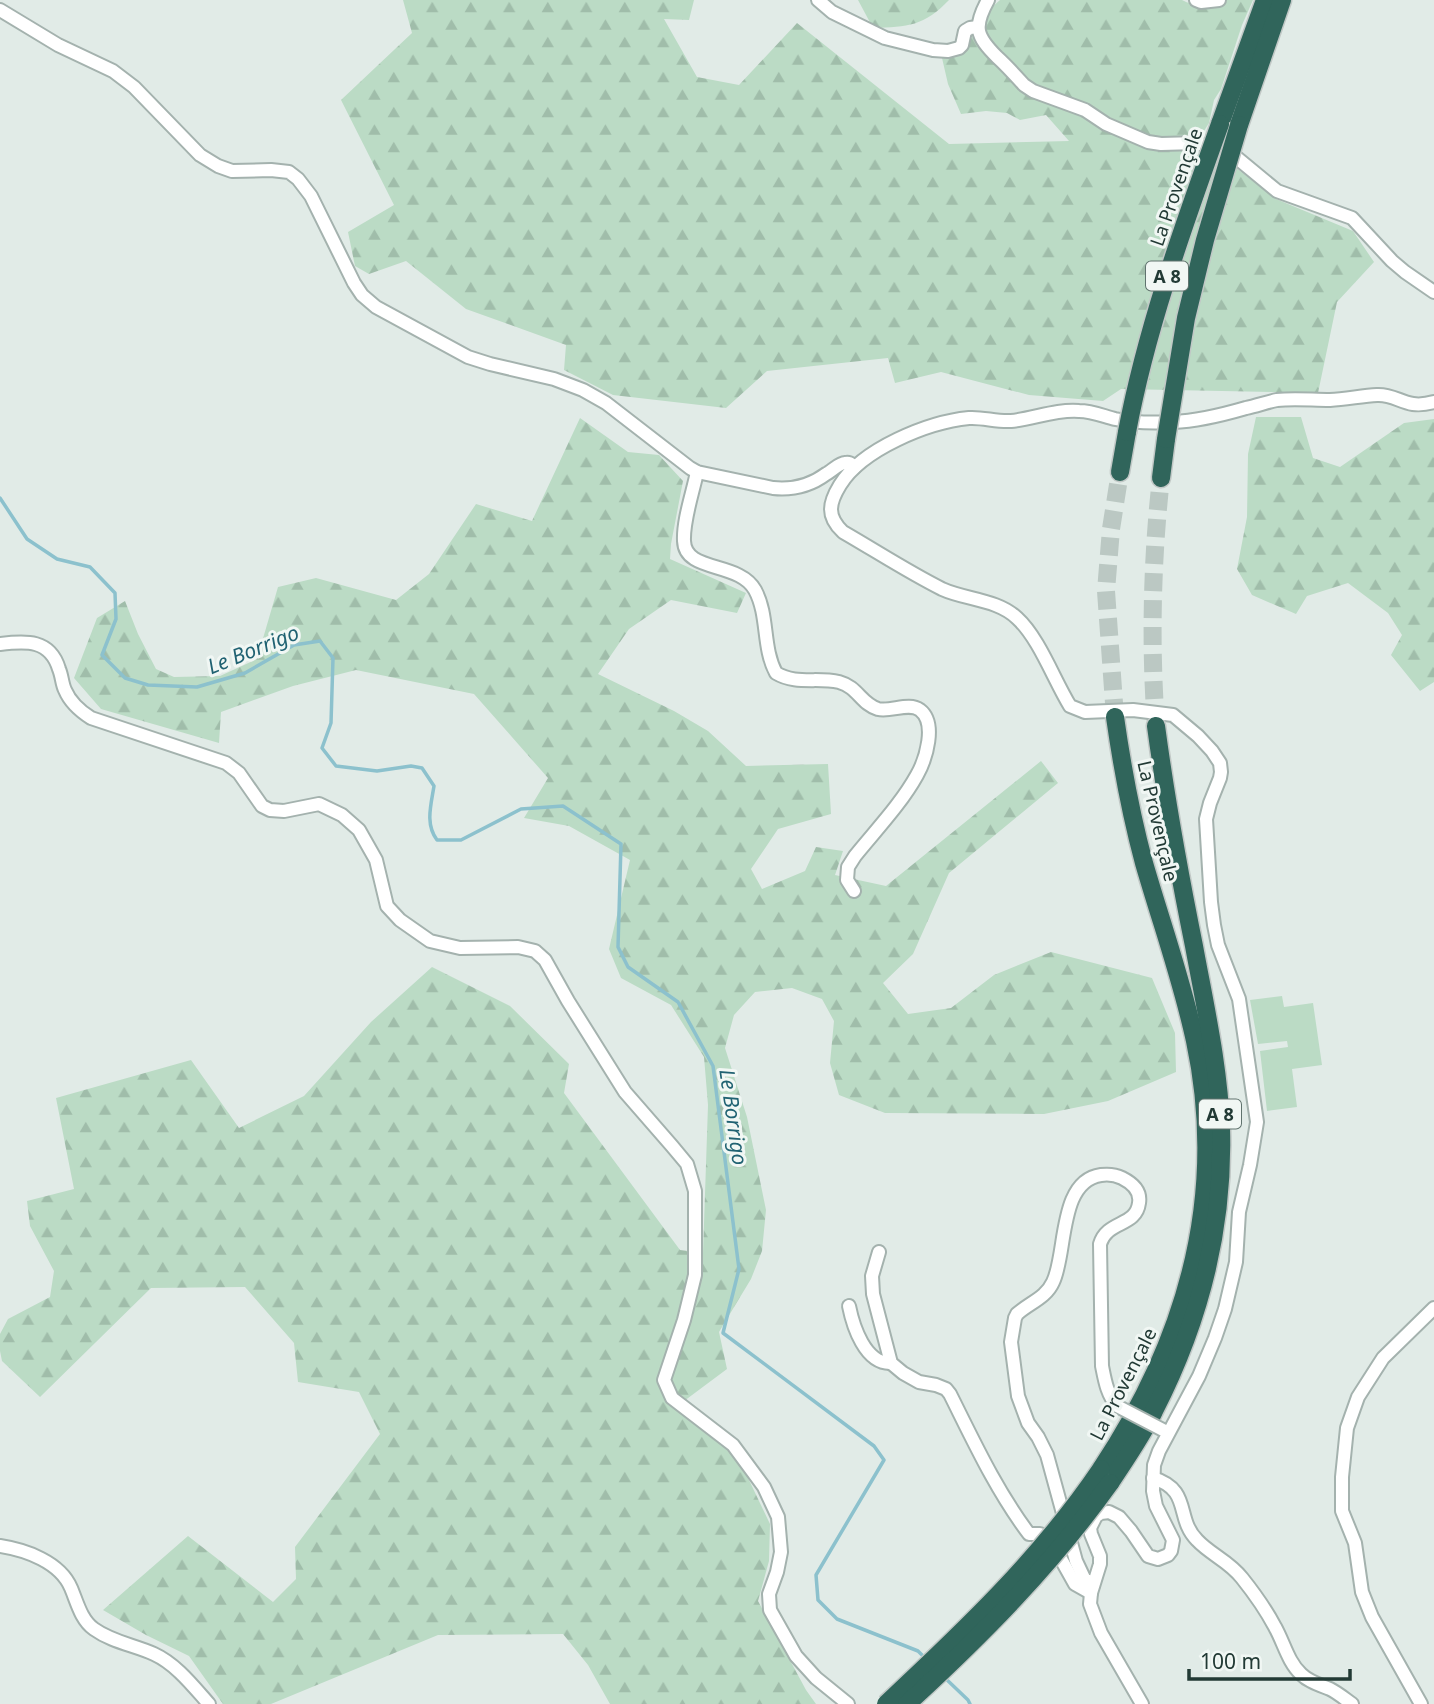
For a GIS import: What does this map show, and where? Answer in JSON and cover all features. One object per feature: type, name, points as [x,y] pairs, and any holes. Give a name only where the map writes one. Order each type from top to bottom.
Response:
[{"type":"highway","name":"La Provençale","points":[[1120,472],[1150,334],[1178,245],[1265,0]]},
{"type":"highway","name":"La Provençale","points":[[1161,478],[1180,350],[1205,240],[1239,125],[1282,0]]},
{"type":"highway","name":"La Provençale","points":[[886,1704],[961,1633],[1014,1578],[1074,1507],[1106,1476],[1122,1436],[1160,1365],[1176,1324],[1195,1256],[1205,1171],[1204,1108],[1195,1045],[1178,973],[1136,833],[1115,717]]},
{"type":"highway","name":"La Provençale","points":[[907,1704],[974,1642],[1060,1549],[1106,1476],[1153,1413],[1185,1344],[1208,1267],[1219,1195],[1221,1130],[1214,1055],[1169,818],[1157,726]]},
{"type":"street","points":[[818,0],[832,12],[885,38],[933,50],[948,51],[959,48],[965,32],[978,27]]},
{"type":"street","points":[[988,0],[979,17],[980,38],[1024,85],[1033,91],[1085,110],[1106,124],[1148,142],[1197,142],[1218,149],[1237,159],[1277,191],[1352,218],[1392,261],[1434,292]]},
{"type":"street","points":[[1196,0],[1219,0]]},
{"type":"street","points":[[0,10],[58,45],[113,71],[134,86],[200,155],[218,166],[232,171],[289,172],[311,196],[362,295],[376,307],[468,357],[554,379],[583,390],[606,403],[697,472],[786,490],[816,481],[843,463],[849,462],[855,467]]},
{"type":"street","points":[[1142,1704],[1101,1633],[1090,1604],[1100,1556],[1090,1528],[1096,1516],[1109,1513],[1119,1517],[1142,1549],[1153,1559],[1163,1558],[1171,1551],[1172,1540],[1156,1506],[1153,1491],[1154,1465],[1166,1431],[1199,1376],[1215,1338],[1236,1262],[1239,1212],[1256,1122],[1242,1014],[1236,988],[1216,935],[1211,902],[1206,819],[1220,778],[1220,763],[1198,736],[1173,715],[1133,710],[1085,712],[1070,706],[1039,649],[1017,617],[1006,609],[944,590],[843,532],[835,524],[831,506],[845,478],[874,452],[917,431],[965,418],[1008,421],[1076,410],[1132,421],[1174,422],[1222,415],[1294,399],[1331,400],[1380,395],[1392,396],[1412,404],[1434,402]]},
{"type":"street","points":[[697,472],[686,524],[686,551],[693,559],[739,574],[755,589],[765,619],[768,651],[776,673],[790,680],[835,681],[847,684],[866,703],[878,709],[915,707],[928,719],[930,731],[919,771],[910,787],[848,867],[847,880],[854,891]]},
{"type":"street","points":[[0,644],[20,641],[47,648],[60,669],[64,689],[83,713],[226,763],[239,773],[262,806],[270,810],[284,811],[319,804],[342,815],[359,830],[376,860],[387,906],[400,920],[430,941],[460,948],[519,947],[535,951],[545,960],[625,1092],[687,1164],[695,1191],[695,1275],[684,1320],[664,1380],[672,1398],[733,1445],[764,1487],[778,1517],[782,1552],[769,1594],[770,1610],[796,1656],[816,1678],[848,1704]]},
{"type":"street","points":[[1092,1589],[1076,1561],[1046,1455],[1028,1423],[1018,1396],[1011,1342],[1017,1314],[1041,1298],[1054,1281],[1067,1214],[1075,1194],[1090,1179],[1104,1175],[1121,1177],[1132,1184],[1139,1195],[1136,1212],[1106,1231],[1100,1244],[1102,1366],[1105,1381],[1109,1394],[1118,1406],[1166,1431]]},
{"type":"street","points":[[879,1252],[872,1276],[873,1294],[891,1363],[919,1382],[946,1389],[1004,1499],[1028,1534],[1040,1534],[1062,1559],[1075,1584],[1092,1589]]},
{"type":"street","points":[[849,1306],[860,1340],[872,1355],[885,1363],[891,1363]]},
{"type":"street","points":[[1422,1704],[1366,1603],[1355,1543],[1342,1511],[1342,1477],[1347,1428],[1358,1397],[1383,1358],[1434,1308]]},
{"type":"street","points":[[1153,1478],[1165,1481],[1178,1495],[1196,1540],[1233,1567],[1243,1579],[1275,1626],[1290,1660],[1301,1674],[1352,1704]]},
{"type":"street","points":[[0,1546],[39,1558],[55,1567],[70,1585],[77,1606],[92,1628],[117,1642],[143,1649],[169,1662],[209,1704]]},
{"type":"green space","points":[[403,0],[694,0],[689,20],[664,19],[697,77],[739,85],[797,23],[949,144],[1069,141],[1046,115],[1020,120],[1007,113],[986,111],[961,114],[948,84],[942,58],[969,42],[990,9],[1000,0],[1182,0],[1198,5],[1225,0],[1253,0],[1221,89],[1214,100],[1209,123],[1199,139],[1276,199],[1353,231],[1374,262],[1337,302],[1318,393],[1121,389],[1103,401],[1029,395],[941,372],[895,383],[888,358],[767,371],[726,408],[613,395],[564,370],[566,345],[466,309],[406,261],[369,274],[355,266],[348,232],[394,205],[341,100],[412,33]]},
{"type":"green space","points":[[858,0],[949,0],[932,15],[915,23],[873,28]]},
{"type":"green space","points":[[1256,417],[1301,417],[1313,458],[1340,467],[1404,423],[1434,419],[1434,682],[1420,691],[1391,655],[1402,635],[1388,613],[1348,583],[1307,596],[1296,614],[1252,595],[1237,569],[1247,517],[1248,454]]},
{"type":"green space","points":[[580,418],[628,452],[659,455],[683,481],[670,559],[746,593],[737,613],[671,600],[629,629],[598,674],[674,711],[708,731],[746,766],[828,764],[831,814],[778,829],[751,869],[762,889],[805,871],[816,847],[843,851],[835,875],[886,886],[1041,761],[1058,783],[949,873],[913,954],[883,983],[908,1014],[951,1008],[994,975],[1051,952],[1152,978],[1175,1033],[1176,1072],[1108,1101],[1044,1114],[885,1113],[839,1095],[830,1063],[834,1021],[822,999],[792,988],[755,992],[734,1015],[725,1048],[747,1117],[766,1210],[762,1251],[751,1279],[719,1332],[727,1369],[676,1407],[739,1459],[770,1524],[769,1561],[758,1601],[816,1704],[610,1704],[588,1665],[563,1634],[438,1635],[271,1704],[223,1704],[189,1656],[103,1610],[188,1536],[273,1602],[296,1579],[295,1547],[380,1434],[359,1392],[298,1382],[294,1343],[245,1287],[151,1288],[40,1397],[2,1361],[0,1334],[8,1319],[50,1297],[54,1271],[30,1226],[27,1201],[74,1189],[56,1098],[191,1060],[239,1128],[304,1096],[371,1022],[432,967],[510,1006],[569,1064],[564,1093],[680,1250],[703,1253],[708,1105],[704,1057],[671,1005],[621,978],[609,949],[630,860],[569,826],[524,818],[548,778],[474,694],[356,670],[293,686],[221,712],[219,743],[101,709],[74,678],[97,618],[125,601],[156,669],[174,677],[220,676],[257,659],[278,587],[316,578],[396,600],[429,574],[476,504],[532,521]]},
{"type":"green space","points":[[1282,996],[1284,1007],[1313,1003],[1322,1065],[1292,1069],[1297,1107],[1267,1111],[1260,1051],[1288,1047],[1287,1041],[1258,1044],[1250,1000]]},
{"type":"waterway","name":"Le Borrigo","points":[[0,498],[27,539],[57,559],[90,567],[115,593],[116,619],[102,655],[125,678],[148,685],[197,687],[245,673],[294,645],[320,641],[333,658],[331,723],[322,748],[336,766],[377,771],[411,766],[422,768],[434,786],[430,821],[437,840],[461,840],[521,809],[563,806],[621,844],[618,947],[628,967],[678,1002],[713,1066],[739,1269],[723,1333],[874,1446],[884,1460],[816,1575],[818,1600],[837,1619],[918,1651],[925,1658]]},
{"type":"waterway","name":"Le Borrigo","points":[[945,1678],[970,1704]]},
{"type":"tunnel","points":[[1115,717],[1106,591],[1111,529],[1120,472]]},
{"type":"tunnel","points":[[1156,726],[1153,602],[1161,478]]}]
